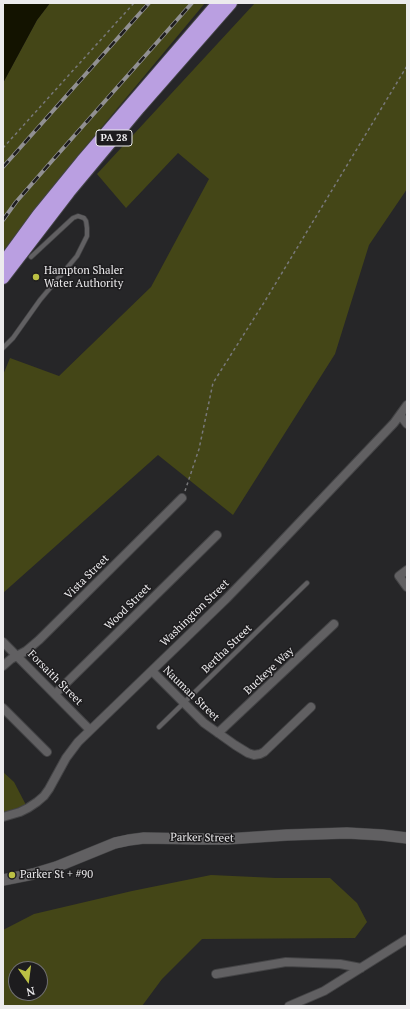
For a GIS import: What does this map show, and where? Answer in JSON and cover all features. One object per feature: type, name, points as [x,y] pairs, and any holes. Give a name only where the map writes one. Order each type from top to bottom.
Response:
[{"type":"highway","name":"PA 28","points":[[3,262],[38,215],[218,3]]},
{"type":"highway","name":"PA 28","points":[[3,278],[69,192],[139,108],[231,3]]},
{"type":"street","name":"Washington Street","points":[[3,817],[28,808],[44,796],[72,749],[226,599],[389,428],[407,405]]},
{"type":"street","points":[[400,415],[407,424]]},
{"type":"street","name":"Vista Street","points":[[3,666],[11,659],[26,651],[39,640],[182,498]]},
{"type":"street","name":"Wood Street","points":[[55,694],[217,535]]},
{"type":"street","points":[[407,570],[399,576],[407,587]]},
{"type":"street","name":"Buckeye Way","points":[[218,734],[334,624]]},
{"type":"street","name":"Forsaith Street","points":[[3,642],[90,730]]},
{"type":"street","name":"Nauman Street","points":[[152,671],[204,723],[218,734],[248,753],[254,755],[264,752],[311,707]]},
{"type":"street","points":[[3,708],[47,752]]},
{"type":"street","name":"Parker Street","points":[[3,880],[33,874],[56,867],[115,843],[144,838],[227,839],[347,833],[407,838]]},
{"type":"street","points":[[289,1006],[324,991],[407,940]]},
{"type":"street","points":[[216,974],[286,962],[340,964],[361,968]]},
{"type":"lane","points":[[3,348],[13,338],[40,300],[77,256],[86,236],[87,228],[84,218],[78,216],[73,218],[31,257]]},
{"type":"lane","name":"Bertha Street","points":[[160,728],[307,583]]},
{"type":"path","points":[[3,148],[134,3]]},
{"type":"path","points":[[182,498],[199,449],[213,383],[265,302],[407,66]]},
{"type":"shaded area","points":[[3,3],[50,3],[37,20],[3,83]]},
{"type":"shaded area","points":[[50,3],[205,3],[57,181],[3,251],[3,83],[37,20]]},
{"type":"shaded area","points":[[255,3],[407,3],[407,189],[369,245],[335,354],[233,515],[158,455],[3,593],[3,375],[10,358],[59,376],[151,287],[209,179],[178,153],[126,208],[97,174]]},
{"type":"shaded area","points":[[3,772],[14,782],[26,805],[3,812]]},
{"type":"shaded area","points":[[211,875],[276,878],[330,878],[357,903],[367,922],[355,938],[202,939],[162,979],[142,1006],[3,1006],[3,930],[34,914],[132,891]]},
{"type":"railway","points":[[3,167],[149,3]]},
{"type":"railway","points":[[3,220],[16,202],[192,3]]},
{"type":"place","name":"Hampton Shaler Water Authority","points":[[36,277]]},
{"type":"place","name":"Parker St + #90","points":[[12,875]]}]
